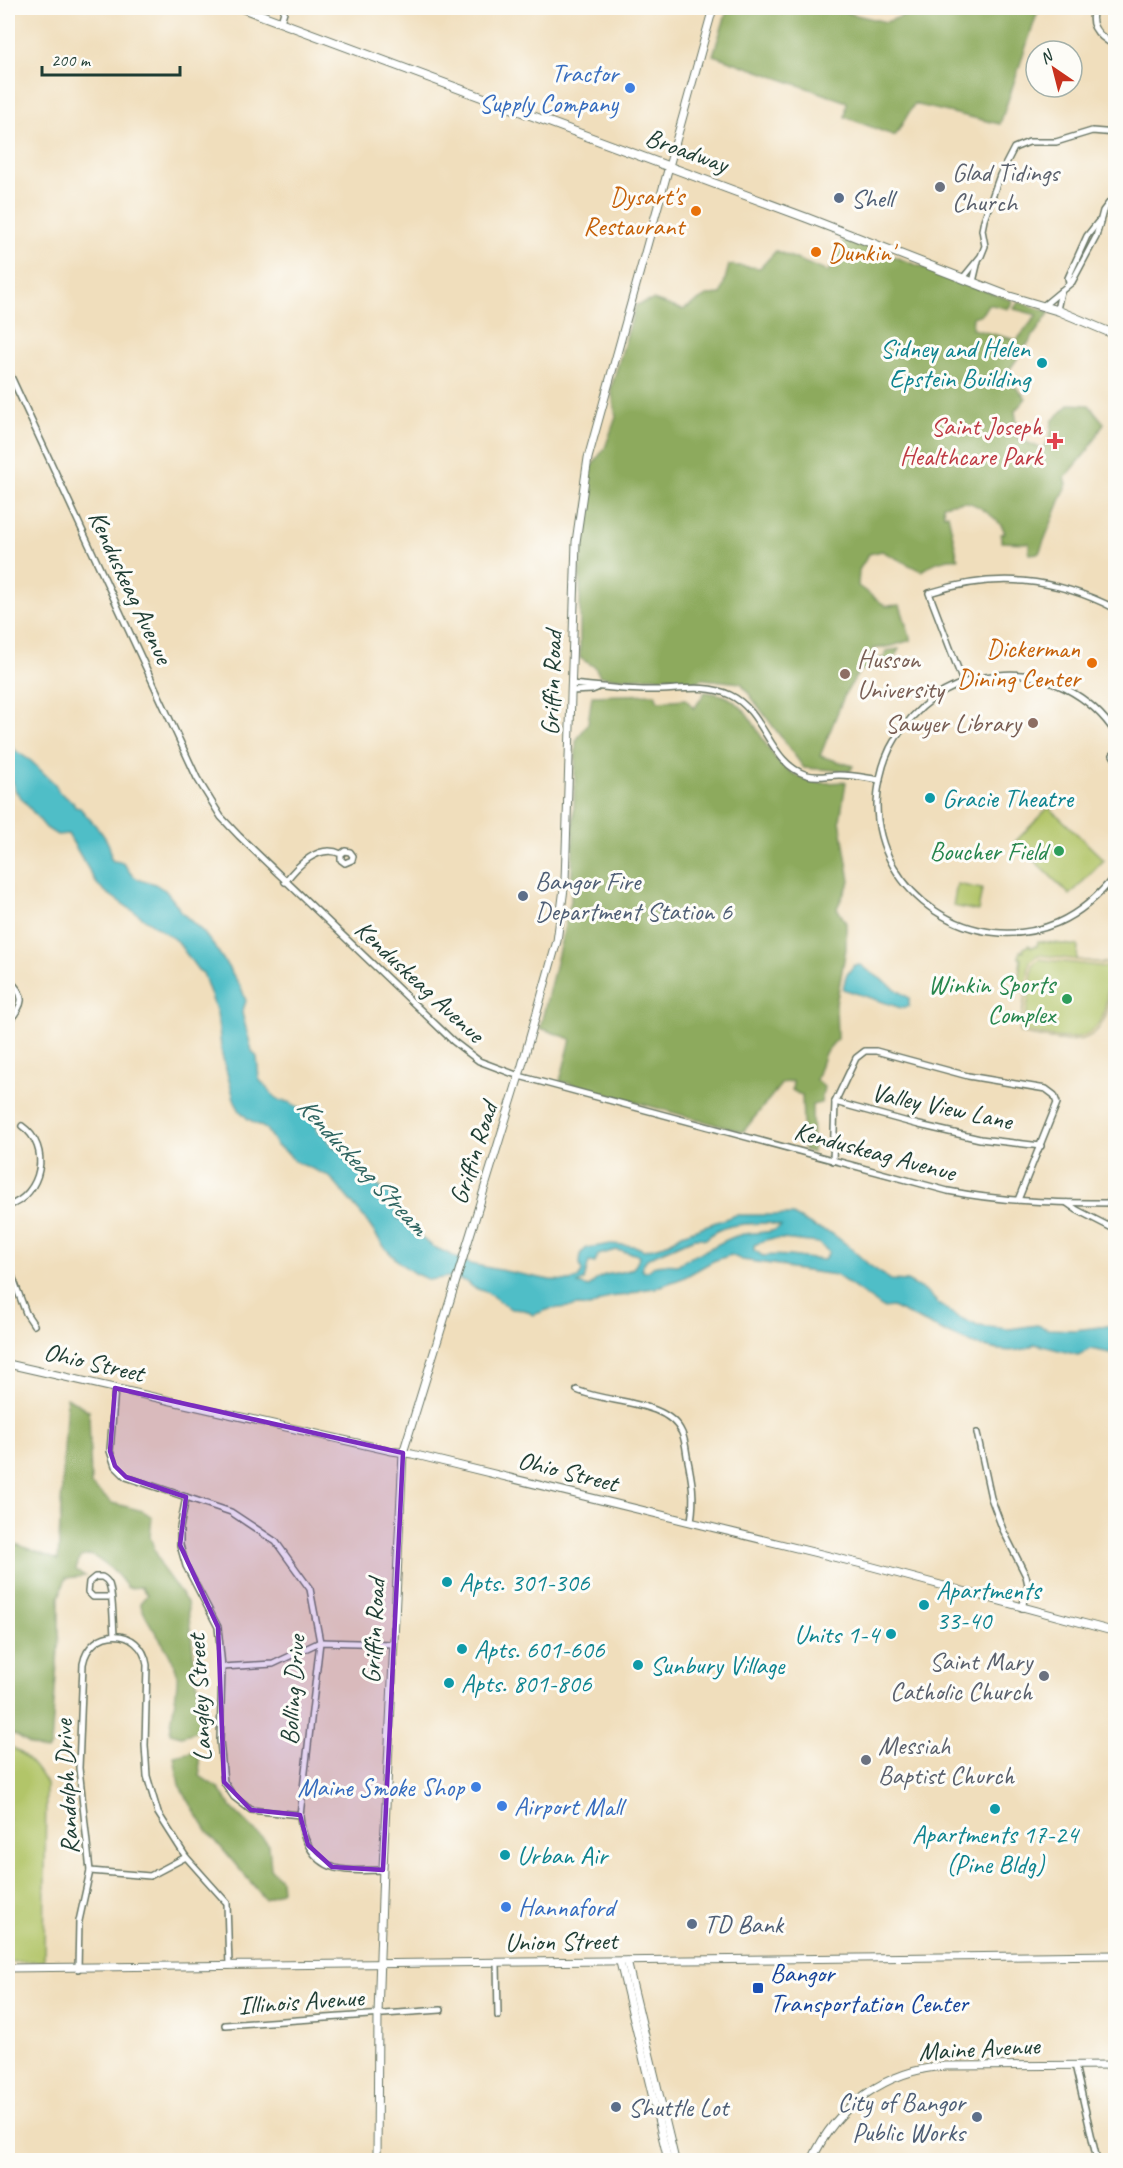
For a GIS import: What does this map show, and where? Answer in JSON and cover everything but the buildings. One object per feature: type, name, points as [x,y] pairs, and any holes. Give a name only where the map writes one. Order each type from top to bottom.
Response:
[{"type":"main road","name":"Broadway","points":[[242,8],[669,166],[1008,296],[1057,310],[1116,335]]},
{"type":"main road","name":"Griffin Road","points":[[377,2160],[378,2015],[383,1870],[403,1453],[519,1076],[557,941],[566,881],[576,542],[588,458],[713,8]]},
{"type":"main road","name":"Ohio Street","points":[[8,1364],[691,1521],[1116,1632]]},
{"type":"main road","name":"Union Street","points":[[8,1968],[78,1969],[1116,1955]]},
{"type":"main road","points":[[624,1961],[668,2160]]},
{"type":"main road","points":[[624,1961],[675,2160]]},
{"type":"main road","name":"Maine Avenue","points":[[812,2160],[825,2135],[844,2111],[878,2086],[902,2074],[939,2067],[1116,2065]]},
{"type":"street","points":[[281,22],[285,8]]},
{"type":"street","points":[[1095,8],[1092,21],[1095,29],[1105,40],[1116,46]]},
{"type":"street","points":[[973,282],[978,261],[985,246],[982,226],[999,175],[1014,148],[1029,142],[1056,142],[1092,131],[1116,134]]},
{"type":"street","points":[[1043,306],[1072,282],[1096,237],[1099,220],[1116,194]]},
{"type":"street","points":[[963,278],[978,261]]},
{"type":"street","points":[[1057,310],[1061,291]]},
{"type":"street","name":"Kenduskeag Avenue","points":[[8,370],[197,778],[221,817],[285,882],[453,1041],[479,1061],[519,1076],[948,1191],[1018,1200],[1116,1203]]},
{"type":"street","points":[[963,682],[929,593],[988,580],[1043,582],[1082,592],[1116,609]]},
{"type":"street","points":[[1116,734],[1100,713],[1084,700],[1065,688],[1046,681],[1025,676],[1004,675],[963,682],[934,697],[909,719],[891,747],[880,780],[878,812],[882,837],[890,860],[917,898],[929,908],[956,923],[989,932],[1012,933],[1035,930],[1057,923],[1092,901],[1116,874]]},
{"type":"street","points":[[571,688],[592,685],[597,688],[718,690],[749,708],[788,766],[809,776],[843,775],[880,780]]},
{"type":"street","points":[[1116,752],[1113,755],[1116,760]]},
{"type":"street","points":[[285,882],[312,857],[328,850],[341,854]]},
{"type":"street","points":[[8,980],[18,989],[21,996],[20,1007],[8,1022]]},
{"type":"street","points":[[833,1161],[835,1102],[856,1058],[865,1051],[876,1051],[968,1076],[1046,1089],[1054,1095],[1057,1103],[1018,1200]]},
{"type":"street","name":"Valley View Lane","points":[[835,1102],[980,1139],[1041,1146]]},
{"type":"street","points":[[8,1206],[18,1203],[29,1193],[36,1182],[39,1168],[37,1142],[22,1126]]},
{"type":"street","points":[[1067,1203],[1116,1230]]},
{"type":"street","points":[[8,1264],[26,1313],[34,1325]]},
{"type":"street","name":"Bolling Drive","points":[[115,1388],[110,1451],[115,1466],[126,1477],[231,1512],[276,1542],[310,1588],[320,1642],[300,1829],[308,1845],[319,1858],[332,1867],[383,1870]]},
{"type":"street","points":[[577,1390],[589,1395],[656,1410],[674,1421],[682,1432],[694,1493],[691,1521]]},
{"type":"street","points":[[977,1433],[991,1498],[1003,1530],[1026,1576],[1028,1585],[1022,1608]]},
{"type":"street","name":"Langley Street","points":[[186,1497],[180,1528],[180,1545],[186,1566],[218,1627],[222,1667],[220,1741],[224,1782],[234,1797],[251,1810],[300,1815]]},
{"type":"street","points":[[111,1597],[100,1599],[93,1597],[88,1588],[90,1582],[98,1577],[105,1579],[110,1585],[111,1597],[114,1635],[130,1639],[145,1655],[147,1665],[145,1745],[147,1776],[158,1813],[186,1857],[227,1903],[230,1966]]},
{"type":"street","name":"Randolph Drive","points":[[78,1969],[79,1921],[90,1870],[79,1768],[83,1664],[86,1654],[95,1642],[114,1635]]},
{"type":"street","points":[[222,1667],[273,1664],[320,1642],[393,1644]]},
{"type":"street","points":[[90,1870],[150,1876],[186,1857]]},
{"type":"street","points":[[497,1963],[498,2016]]},
{"type":"street","name":"Illinois Avenue","points":[[225,2025],[441,2010]]},
{"type":"street","points":[[1075,2065],[1097,2160]]},
{"type":"highlighted area","points":[[115,1388],[403,1453],[383,1870],[332,1867],[308,1845],[300,1815],[251,1810],[224,1782],[218,1627],[180,1545],[186,1497],[126,1477],[115,1466],[110,1451]]},
{"type":"green space","points":[[728,8],[837,8],[886,22],[921,8],[1039,8],[1029,39],[1024,39],[1024,53],[1000,124],[914,104],[895,136],[845,117],[847,102],[713,55]]},
{"type":"green space","points":[[844,238],[1013,301],[1008,309],[988,304],[982,314],[973,317],[972,329],[1017,340],[1037,315],[1014,309],[1018,302],[1050,312],[1005,376],[1026,398],[1015,411],[1019,439],[1042,449],[1050,439],[1052,421],[1070,404],[1089,405],[1104,423],[1089,449],[1065,478],[1067,484],[1039,553],[1029,554],[1029,543],[1001,542],[1001,534],[1005,533],[999,522],[977,506],[967,502],[957,502],[943,505],[944,515],[948,514],[958,559],[943,560],[921,571],[882,551],[869,554],[859,570],[858,586],[886,606],[900,605],[911,640],[873,649],[873,653],[867,655],[867,662],[885,657],[886,651],[899,649],[892,661],[884,667],[860,670],[845,694],[820,756],[853,766],[850,771],[804,768],[741,683],[702,679],[692,683],[669,677],[612,678],[600,676],[595,667],[580,658],[580,572],[590,468],[605,448],[616,417],[611,388],[636,305],[653,300],[683,310],[708,295],[721,294],[729,265],[760,268],[776,251],[828,272]]},
{"type":"green space","points":[[705,692],[725,696],[740,706],[773,754],[783,766],[796,775],[818,783],[846,782],[840,820],[850,881],[837,908],[846,923],[846,949],[836,1004],[837,1039],[825,1053],[816,1080],[824,1087],[821,1103],[812,1105],[813,1153],[804,1150],[802,1096],[792,1090],[793,1081],[782,1083],[743,1132],[560,1081],[571,1039],[540,1028],[571,901],[576,741],[588,723],[592,696],[655,694],[658,701],[686,699],[694,709]]},
{"type":"green space","name":"Boucher Field","points":[[1049,807],[1104,860],[1070,895],[1015,842]]},
{"type":"green space","points":[[957,884],[982,889],[978,911],[953,906]]},
{"type":"green space","name":"Winkin Sports Complex","points":[[1038,941],[1078,946],[1077,960],[1110,964],[1112,973],[1109,1001],[1104,1018],[1097,1030],[1087,1037],[1063,1040],[1020,1033],[1026,987],[1018,984],[1020,951],[1024,952],[1023,949],[1029,945],[1037,946]]},
{"type":"green space","points":[[67,1397],[89,1411],[91,1485],[112,1503],[143,1511],[152,1517],[150,1537],[162,1568],[187,1602],[198,1691],[199,1731],[181,1736],[170,1733],[177,1673],[140,1603],[147,1595],[141,1587],[128,1588],[114,1571],[92,1555],[80,1557],[76,1570],[85,1576],[66,1578],[59,1597],[59,1636],[51,1746],[47,1751],[40,1749],[8,1733],[8,1541],[58,1560]]},
{"type":"green space","points":[[8,1745],[30,1762],[46,1784],[44,1961],[8,1962]]},
{"type":"green space","points":[[192,1752],[199,1757],[200,1776],[218,1788],[231,1807],[269,1845],[271,1869],[281,1880],[282,1890],[265,1899],[207,1831],[179,1785],[174,1756]]},
{"type":"sand","points":[[1038,955],[1110,964],[1112,978],[1109,1001],[1104,1018],[1097,1030],[1087,1037],[1076,1040],[1049,1039],[1020,1033],[1030,961]],"holes":[[[1039,959],[1107,967],[1109,972],[1104,1012],[1092,1031],[1074,1038],[1024,1031],[1033,964]]]},
{"type":"water","points":[[8,743],[31,761],[55,784],[59,792],[73,802],[75,807],[80,808],[105,837],[113,861],[125,865],[138,879],[153,883],[165,890],[180,911],[203,932],[241,987],[246,1001],[242,1013],[252,1051],[257,1057],[259,1079],[280,1101],[289,1102],[307,1112],[318,1132],[326,1136],[331,1145],[347,1155],[364,1177],[393,1196],[397,1205],[398,1219],[409,1223],[417,1235],[434,1247],[470,1264],[550,1280],[570,1281],[578,1278],[582,1272],[581,1253],[587,1248],[611,1244],[635,1246],[644,1250],[665,1245],[682,1234],[736,1215],[793,1215],[816,1228],[831,1233],[891,1280],[907,1281],[927,1292],[956,1316],[978,1326],[1009,1329],[1037,1325],[1048,1329],[1075,1330],[1115,1325],[1115,1354],[1091,1349],[1078,1355],[1035,1344],[1020,1350],[983,1347],[892,1307],[883,1308],[836,1275],[742,1260],[731,1255],[713,1261],[683,1278],[655,1288],[609,1297],[590,1307],[550,1309],[533,1315],[525,1310],[511,1309],[465,1281],[448,1277],[429,1280],[414,1273],[385,1248],[363,1216],[329,1176],[294,1161],[288,1153],[277,1146],[266,1129],[248,1119],[240,1111],[235,1102],[222,1055],[217,1013],[203,973],[198,970],[177,941],[97,884],[68,834],[57,835],[46,828],[14,789],[13,782],[8,777]],"holes":[[[768,1223],[781,1226],[772,1231],[731,1238],[677,1265],[659,1264],[644,1272],[642,1269],[649,1258],[692,1239],[706,1239],[719,1230],[735,1225]],[[769,1239],[782,1239],[818,1243],[829,1252],[824,1260],[763,1256],[754,1250],[754,1245]],[[616,1250],[639,1255],[632,1269],[603,1276],[589,1287],[578,1284],[584,1280],[589,1262],[595,1263],[598,1255]]]},
{"type":"water","points":[[854,965],[860,965],[909,998],[909,1006],[901,1008],[843,989],[846,976]]},
{"type":"place","name":"Tractor Supply Company","points":[[630,88]]},
{"type":"place","name":"Glad Tidings Church","points":[[940,187]]},
{"type":"place","name":"Shell","points":[[839,198]]},
{"type":"place","name":"Dysart's Restaurant","points":[[696,211]]},
{"type":"place","name":"Dunkin'","points":[[816,252]]},
{"type":"place","name":"Sidney and Helen Epstein Building","points":[[1042,363]]},
{"type":"place","name":"Saint Joseph Healthcare Park","points":[[1055,441]]},
{"type":"place","name":"Dickerman Dining Center","points":[[1092,663]]},
{"type":"place","name":"Husson University","points":[[845,674]]},
{"type":"place","name":"Sawyer Library","points":[[1033,723]]},
{"type":"place","name":"Gracie Theatre","points":[[930,798]]},
{"type":"place","name":"Boucher Field","points":[[1059,851]]},
{"type":"place","name":"Bangor Fire Department Station 6","points":[[523,896]]},
{"type":"place","name":"Winkin Sports Complex","points":[[1067,999]]},
{"type":"place","name":"Apts. 301-306","points":[[447,1582]]},
{"type":"place","name":"Apartments 33-40","points":[[924,1605]]},
{"type":"place","name":"Units 1-4","points":[[891,1634]]},
{"type":"place","name":"Apts. 601-606","points":[[462,1649]]},
{"type":"place","name":"Sunbury Village","points":[[638,1665]]},
{"type":"place","name":"Saint Mary Catholic Church","points":[[1044,1676]]},
{"type":"place","name":"Apts. 801-806","points":[[449,1683]]},
{"type":"place","name":"Messiah Baptist Church","points":[[866,1760]]},
{"type":"place","name":"Maine Smoke Shop","points":[[476,1787]]},
{"type":"place","name":"Airport Mall","points":[[502,1806]]},
{"type":"place","name":"Apartments 17-24 (Pine Bldg)","points":[[995,1809]]},
{"type":"place","name":"Urban Air","points":[[505,1855]]},
{"type":"place","name":"Hannaford","points":[[506,1907]]},
{"type":"place","name":"TD Bank","points":[[692,1924]]},
{"type":"place","name":"Bangor Transportation Center","points":[[758,1988]]},
{"type":"place","name":"Shuttle Lot","points":[[616,2107]]},
{"type":"place","name":"City of Bangor Public Works","points":[[977,2117]]},
{"type":"water label","name":"Kenduskeag Stream","points":[[363,1166]]}]
